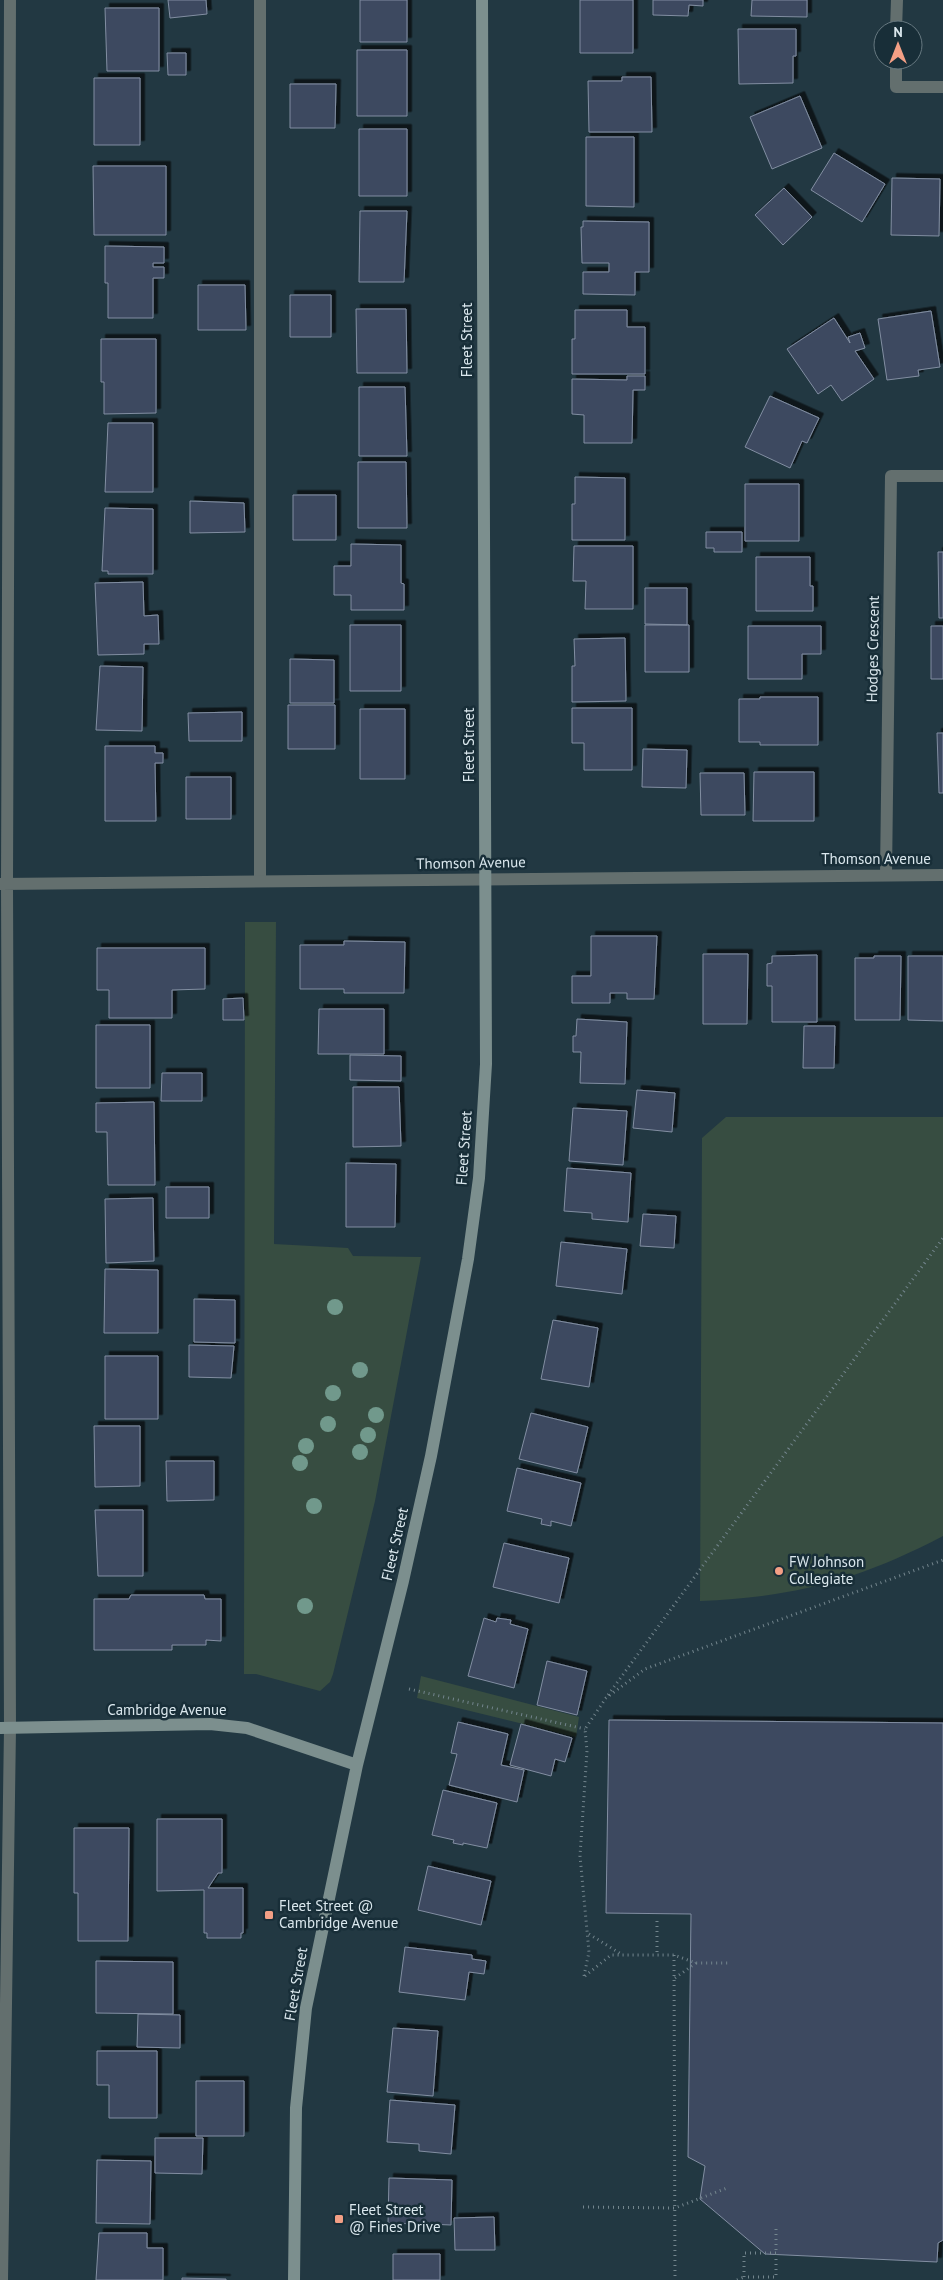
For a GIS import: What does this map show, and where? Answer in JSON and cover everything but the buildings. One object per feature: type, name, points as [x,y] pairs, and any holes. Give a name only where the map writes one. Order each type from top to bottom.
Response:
[{"type":"street","points":[[2,2280],[5,1728],[4,884],[10,0]]},
{"type":"street","points":[[260,0],[260,882]]},
{"type":"street","name":"Fleet Street","points":[[294,2280],[296,2108],[306,2008],[357,1764],[403,1581],[431,1456],[468,1259],[478,1178],[486,1064],[482,0]]},
{"type":"street","points":[[896,20],[897,0]]},
{"type":"street","points":[[896,70],[896,87],[943,87]]},
{"type":"street","name":"Hodges Crescent","points":[[886,875],[891,476],[943,476]]},
{"type":"street","name":"Thomson Avenue","points":[[4,884],[943,875]]},
{"type":"street","name":"Cambridge Avenue","points":[[5,1728],[210,1724],[238,1727],[357,1764]]},
{"type":"path","points":[[729,1963],[696,1963],[674,1955],[621,1954],[611,1955],[584,1976],[590,1952],[580,1856],[587,1751],[586,1729],[606,1698],[943,1238]]},
{"type":"path","points":[[606,1698],[645,1669],[943,1560]]},
{"type":"path","points":[[409,1689],[586,1729]]},
{"type":"path","points":[[657,1921],[658,1955]]},
{"type":"path","points":[[589,1934],[621,1954]]},
{"type":"path","points":[[674,1955],[675,2280]]},
{"type":"path","points":[[674,1979],[696,1963]]},
{"type":"path","points":[[583,2207],[675,2208],[727,2188]]},
{"type":"path","points":[[737,2280],[744,2277],[776,2277],[776,2229]]},
{"type":"path","points":[[744,2277],[744,2253],[776,2253]]},
{"type":"green space","points":[[245,922],[276,922],[274,1244],[348,1248],[353,1256],[421,1257],[375,1501],[333,1674],[330,1682],[320,1691],[256,1674],[244,1674]]},
{"type":"green space","points":[[726,1117],[943,1117],[943,1536],[883,1564],[826,1584],[766,1595],[700,1601],[702,1138]]},
{"type":"green space","points":[[421,1676],[579,1717],[576,1737],[417,1698]]},
{"type":"place","name":"FW Johnson Collegiate","points":[[779,1571]]},
{"type":"place","name":"Fleet Street @ Cambridge Avenue","points":[[269,1915]]},
{"type":"place","name":"Fleet Street @ Fines Drive","points":[[339,2219]]}]
